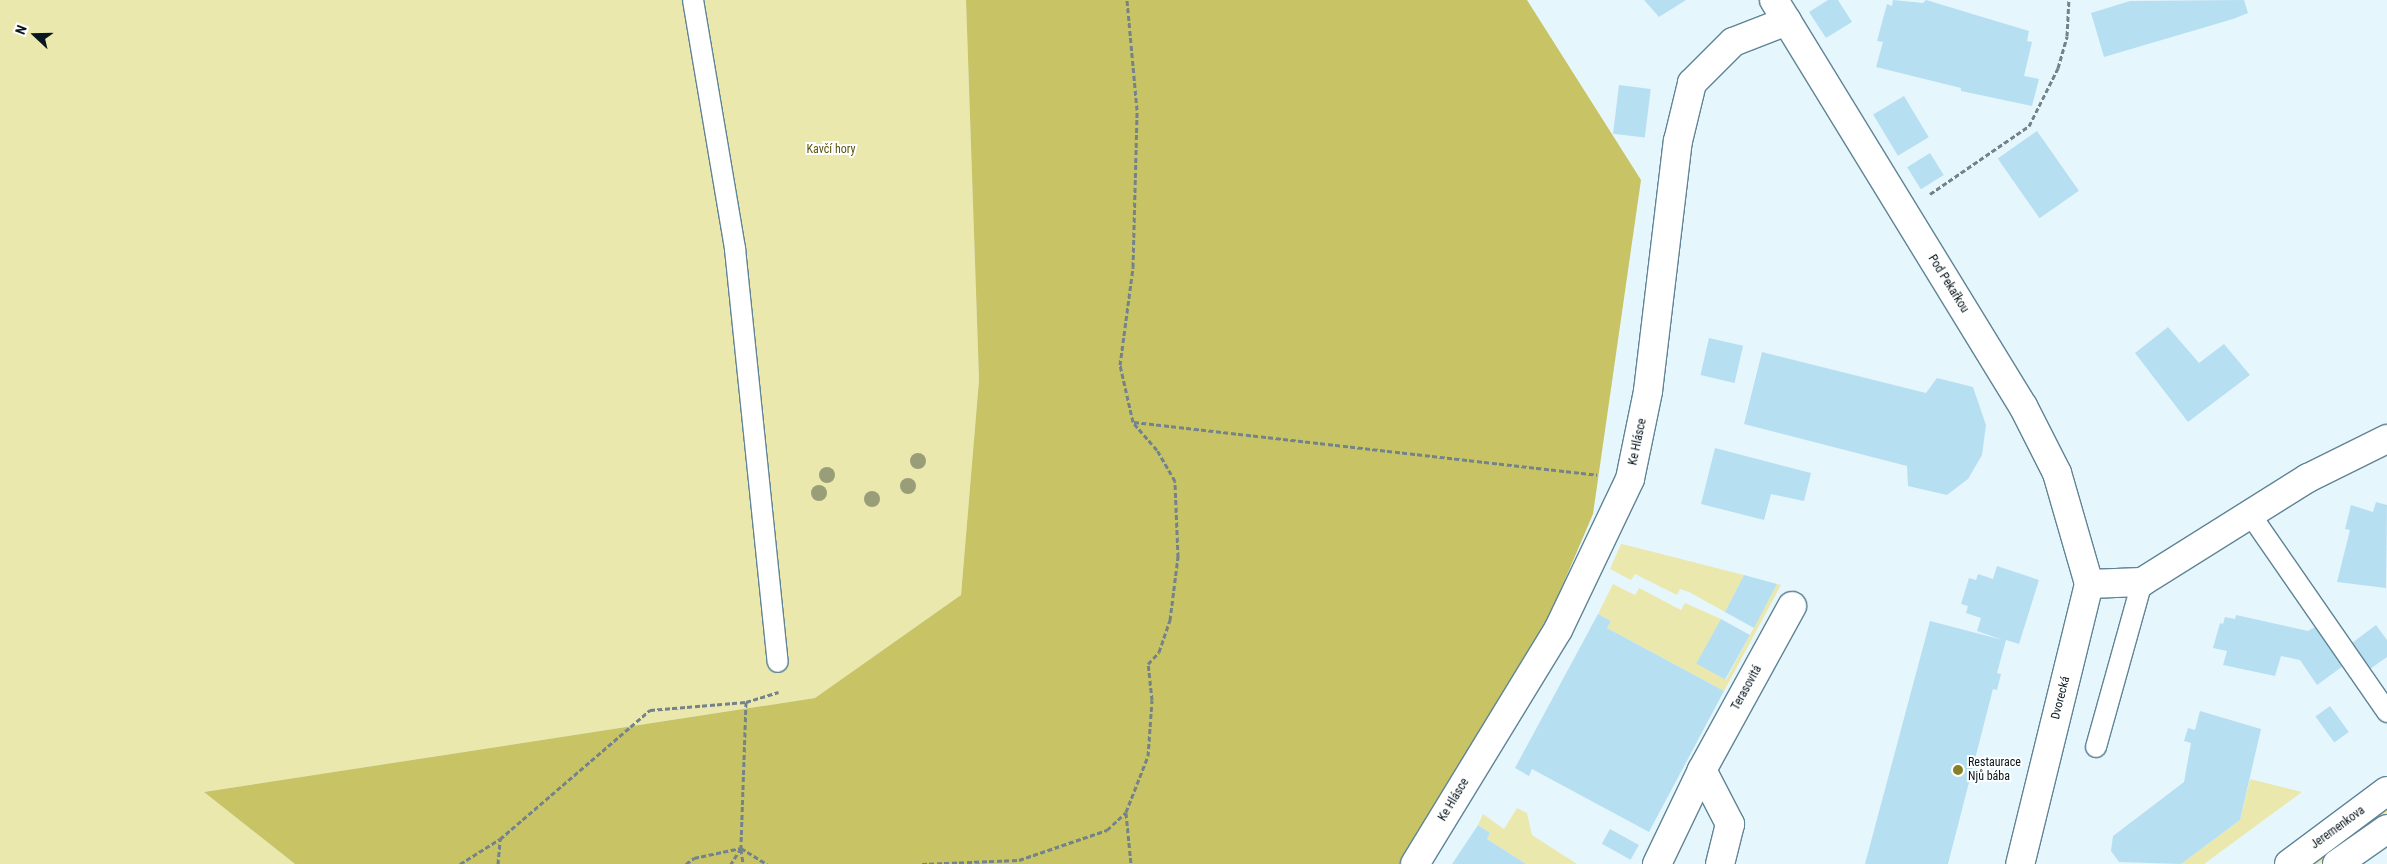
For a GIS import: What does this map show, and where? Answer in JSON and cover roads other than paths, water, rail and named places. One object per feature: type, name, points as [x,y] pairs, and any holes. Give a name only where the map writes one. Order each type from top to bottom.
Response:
[{"type":"street","name":"Ke Hlásce","points":[[1415,864],[1558,630],[1630,479],[1646,400],[1678,141],[1689,92],[1702,70],[1720,52],[1781,10]]},
{"type":"street","name":"Pod Pekařkou","points":[[1781,10],[2024,406],[2057,473],[2089,584]]},
{"type":"street","points":[[2089,584],[2142,582],[2308,478],[2387,439]]},
{"type":"street","name":"Dvorecká","points":[[2020,864],[2089,584]]},
{"type":"street","name":"Terasovitá","points":[[1657,864],[1702,770],[1792,606]]},
{"type":"street","points":[[1702,770],[1730,824],[1720,864]]},
{"type":"street","name":"Jeremenkova","points":[[2289,864],[2387,791]]},
{"type":"street","points":[[2337,864],[2387,829]]},
{"type":"lane","points":[[693,0],[735,249],[778,662]]},
{"type":"lane","points":[[2250,514],[2387,712]]},
{"type":"lane","points":[[2096,747],[2142,582]]},
{"type":"place","name":"Restaurace Njů bába","points":[[1958,770]]},
{"type":"park label","name":"Kavčí hory","points":[[831,150]]}]
